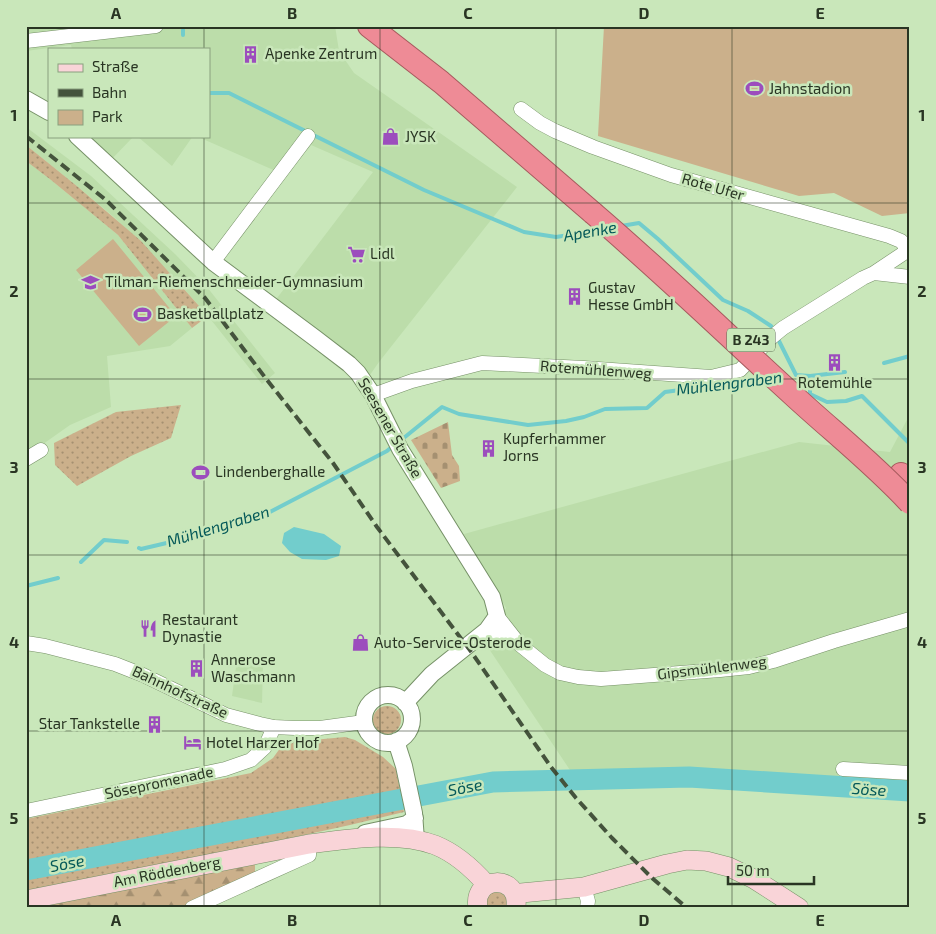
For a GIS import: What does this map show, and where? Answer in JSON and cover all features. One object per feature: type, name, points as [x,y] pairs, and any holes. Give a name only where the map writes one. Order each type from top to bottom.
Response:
[{"type":"highway","name":"B 243","points":[[379,28],[441,82],[598,208],[883,456],[910,483]]},
{"type":"highway","name":"B 243","points":[[598,208],[634,249],[864,458],[910,503]]},
{"type":"main road","name":"Am Röddenberg","points":[[26,900],[309,844],[388,837],[416,840],[441,848]]},
{"type":"main road","points":[[441,848],[462,861],[487,885]]},
{"type":"main road","points":[[515,902],[520,893],[584,887],[687,860],[706,861],[729,867],[754,879],[799,908]]},
{"type":"main road","points":[[478,908],[478,895],[480,891],[492,883],[504,884],[512,890],[515,902]]},
{"type":"street","points":[[26,42],[156,26]]},
{"type":"street","points":[[26,99],[48,111]]},
{"type":"street","name":"Rote Ufer","points":[[521,108],[540,123],[593,147],[671,175],[889,236],[901,241],[909,250]]},
{"type":"street","points":[[213,262],[308,136]]},
{"type":"street","name":"Seesener Straße","points":[[78,138],[213,262],[350,364],[365,382],[400,449],[492,598],[497,616]]},
{"type":"street","name":"Rotemühlenweg","points":[[373,396],[412,381],[482,363],[711,377],[740,370],[783,328],[909,250]]},
{"type":"street","points":[[874,273],[910,277]]},
{"type":"street","points":[[26,459],[41,450]]},
{"type":"street","points":[[405,703],[432,674],[487,630],[497,616]]},
{"type":"street","name":"Gipsmühlenweg","points":[[497,616],[519,644]]},
{"type":"street","name":"Gipsmühlenweg","points":[[487,630],[519,644],[560,673],[601,679],[749,666],[773,661],[834,641],[910,620]]},
{"type":"street","name":"Bahnhofstraße","points":[[26,644],[45,646],[115,664],[143,674],[226,715],[274,727],[320,728],[364,722]]},
{"type":"street","points":[[390,695],[397,697],[405,703],[412,717],[411,724],[403,737],[396,741],[386,742],[372,737],[364,722],[366,709],[370,703],[382,696],[390,695]]},
{"type":"street","name":"Sösepromenade","points":[[26,811],[225,769],[251,760],[265,747],[274,727]]},
{"type":"street","points":[[396,741],[414,815],[416,840]]},
{"type":"street","points":[[843,769],[910,773]]},
{"type":"street","points":[[346,840],[365,833],[407,824],[414,815]]},
{"type":"street","points":[[414,815],[441,848]]},
{"type":"street","name":"Am Röddenberg","points":[[192,908],[309,855],[309,844]]},
{"type":"street","points":[[584,887],[588,901],[587,908]]},
{"type":"shaded area","points":[[26,26],[335,26],[339,51],[354,73],[517,187],[365,382],[271,306],[373,172],[311,145],[285,175],[201,138],[210,138],[210,48],[72,48],[71,45],[26,51]]},
{"type":"shaded area","points":[[26,127],[91,176],[175,254],[207,287],[275,373],[262,384],[208,316],[177,281],[115,218],[26,145]]},
{"type":"shaded area","points":[[79,138],[132,138],[107,164]]},
{"type":"shaded area","points":[[139,138],[192,138],[172,166]]},
{"type":"shaded area","name":"Tilman-Riemenschneider-Gymnasium","points":[[26,161],[118,235],[192,328],[170,346],[107,356],[111,407],[70,425],[29,454],[26,444]]},
{"type":"shaded area","points":[[910,414],[910,785],[687,774],[572,773],[483,640],[498,628],[506,608],[464,534],[799,442],[890,452]]},
{"type":"shaded area","points":[[237,660],[263,665],[262,703],[232,696]]},
{"type":"green space","name":"Jahnstadion","points":[[604,26],[910,26],[910,213],[882,216],[834,193],[799,196],[598,136]]},
{"type":"green space","points":[[26,145],[141,241],[208,316],[192,328],[118,235],[26,161]]},
{"type":"green space","points":[[113,239],[176,316],[139,346],[76,270]]},
{"type":"green space","points":[[181,405],[171,438],[131,456],[77,486],[55,465],[54,443],[116,412]]},
{"type":"green space","points":[[448,422],[452,455],[459,466],[460,481],[441,488],[411,440]]},
{"type":"green space","points":[[387,706],[397,710],[401,720],[397,730],[387,734],[377,730],[373,720],[377,710]]},
{"type":"green space","points":[[345,737],[355,740],[383,757],[396,769],[404,812],[217,854],[26,892],[26,819],[251,773],[273,758],[283,744]]},
{"type":"green space","points":[[255,862],[255,872],[180,908],[26,908]]},
{"type":"green space","points":[[493,892],[505,895],[508,900],[507,908],[487,908],[487,896]]},
{"type":"water","points":[[294,527],[324,534],[341,546],[339,556],[326,560],[302,559],[290,552],[282,543],[284,533]]},
{"type":"waterway","name":"Apenke","points":[[183,30],[183,35]]},
{"type":"waterway","name":"Apenke","points":[[210,93],[229,93],[424,190],[524,232],[556,237],[602,230]]},
{"type":"waterway","name":"Apenke","points":[[621,226],[639,223],[723,300],[748,311],[774,330]]},
{"type":"waterway","name":"Apenke","points":[[777,337],[796,375],[810,376],[845,372]]},
{"type":"waterway","name":"Apenke","points":[[884,363],[910,356]]},
{"type":"waterway","name":"Mühlengraben","points":[[810,376],[810,394],[827,402],[846,401],[862,396],[910,442]]},
{"type":"waterway","name":"Mühlengraben","points":[[400,441],[442,407],[459,414],[528,425],[566,421],[605,409],[647,408],[665,392],[763,379]]},
{"type":"waterway","name":"Mühlengraben","points":[[139,548],[188,538],[268,513],[387,451],[394,445]]},
{"type":"waterway","name":"Mühlengraben","points":[[81,562],[104,540],[127,542]]},
{"type":"waterway","name":"Mühlengraben","points":[[26,586],[58,578]]},
{"type":"waterway","name":"Söse","points":[[26,870],[493,782],[689,777],[910,791]]},
{"type":"railway","points":[[26,136],[106,200],[205,298],[333,463],[377,527],[472,653],[551,767],[612,838],[652,878],[687,908]]},
{"type":"place","name":"Apenke Zentrum","points":[[251,54]]},
{"type":"place","name":"Jahnstadion","points":[[755,89]]},
{"type":"place","name":"JYSK","points":[[391,137]]},
{"type":"place","name":"Lidl","points":[[356,254]]},
{"type":"place","name":"Tilman-Riemenschneider-Gymnasium","points":[[91,282]]},
{"type":"place","name":"Gustav Hesse GmbH","points":[[574,297]]},
{"type":"place","name":"Basketballplatz","points":[[143,314]]},
{"type":"place","name":"Rotemühle","points":[[835,362]]},
{"type":"place","name":"Kupferhammer Jorns","points":[[489,448]]},
{"type":"place","name":"Lindenberghalle","points":[[201,472]]},
{"type":"place","name":"Restaurant Dynastie","points":[[148,629]]},
{"type":"place","name":"Auto-Service-Osterode","points":[[360,643]]},
{"type":"place","name":"Annerose Waschmann","points":[[197,669]]},
{"type":"place","name":"Star Tankstelle","points":[[154,724]]},
{"type":"place","name":"Hotel Harzer Hof","points":[[192,743]]}]
